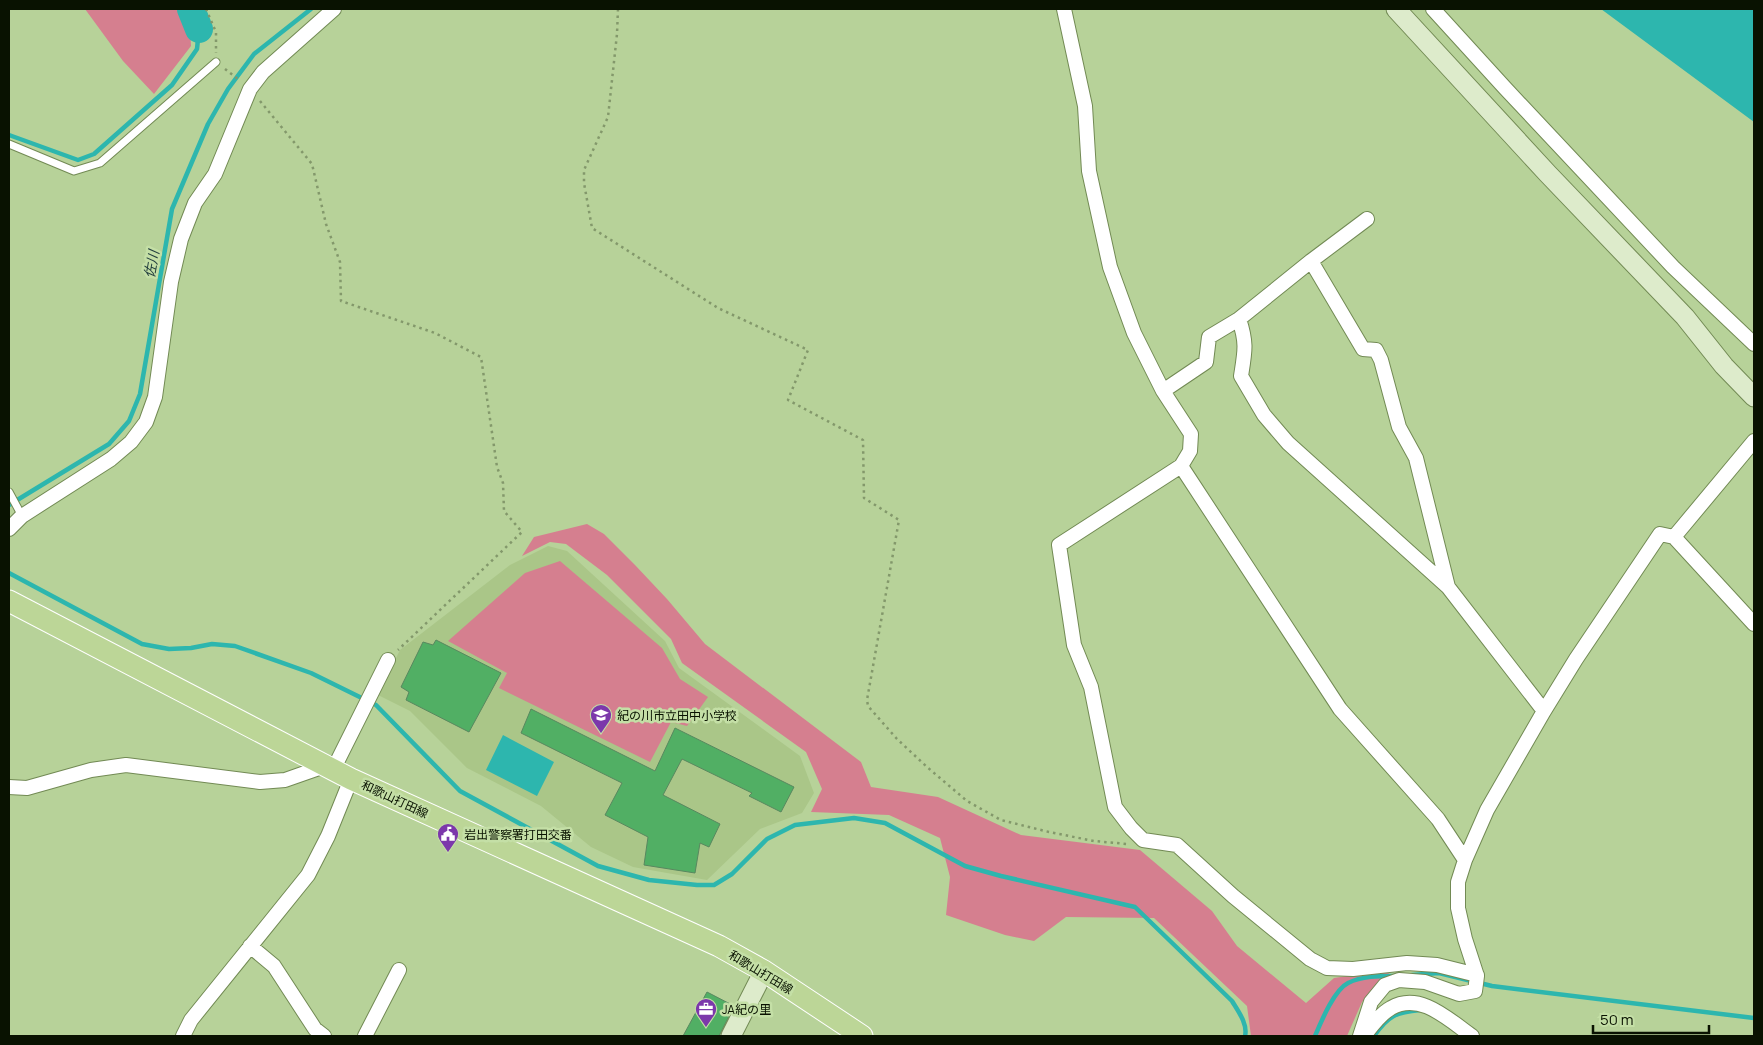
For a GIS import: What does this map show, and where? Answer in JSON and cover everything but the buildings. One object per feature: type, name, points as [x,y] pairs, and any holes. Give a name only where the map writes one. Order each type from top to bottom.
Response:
[{"type":"main road","name":"和歌山打田線","points":[[9,601],[336,771],[719,946],[764,971],[862,1036]]},
{"type":"street","points":[[9,529],[21,513],[111,459],[131,442],[146,422],[155,397],[171,282],[181,239],[195,203],[215,174],[225,154],[247,87],[334,9]]},
{"type":"street","points":[[1064,9],[1085,106],[1089,172],[1110,267],[1134,333],[1163,391],[1191,434],[1190,451],[1181,466],[1058,545],[1074,645],[1091,687],[1115,807],[1130,828],[1143,840],[1177,845],[1240,902],[1310,959],[1327,968],[1353,969],[1406,963],[1437,965],[1477,975]]},
{"type":"street","points":[[1396,9],[1548,174],[1685,317],[1724,366],[1754,397]]},
{"type":"street","points":[[1433,9],[1673,266],[1754,344]]},
{"type":"street","points":[[1163,391],[1206,362],[1209,337],[1239,319],[1367,219]]},
{"type":"street","points":[[1311,261],[1363,349],[1376,350],[1381,360],[1399,427],[1416,458],[1448,587]]},
{"type":"street","points":[[1239,319],[1245,336],[1246,346],[1241,376],[1264,415],[1288,443],[1448,587],[1544,711]]},
{"type":"street","points":[[1674,537],[1754,441]]},
{"type":"street","points":[[1181,466],[1340,709],[1438,819],[1465,860]]},
{"type":"street","points":[[1360,1036],[1371,1002],[1386,985],[1399,980],[1425,982],[1459,994],[1475,990],[1477,975],[1465,939],[1458,908],[1458,882],[1465,860],[1487,810],[1544,711],[1576,659],[1660,534],[1674,537],[1754,624]]},
{"type":"street","points":[[183,1036],[190,1020],[308,874],[328,836],[336,771],[388,660]]},
{"type":"street","points":[[9,787],[27,788],[90,770],[126,764],[260,782],[285,780],[336,771]]},
{"type":"street","points":[[250,946],[274,966],[315,1029],[324,1036]]},
{"type":"street","points":[[365,1036],[399,970]]},
{"type":"street","points":[[731,1036],[764,971]]},
{"type":"street","points":[[1364,1036],[1391,1008],[1406,1003],[1422,1004],[1441,1014],[1472,1036]]},
{"type":"lane","points":[[9,144],[74,171],[100,163],[216,62]]},
{"type":"lane","points":[[9,492],[21,513]]},
{"type":"path","points":[[206,9],[216,32],[216,62],[247,87],[312,164],[326,224],[340,262],[341,300],[435,333],[480,357],[497,467],[503,482],[504,512],[522,532],[388,660]]},
{"type":"path","points":[[618,9],[608,117],[584,170],[584,183],[592,228],[718,308],[808,350],[788,400],[863,440],[864,498],[899,520],[867,700],[868,706],[897,739],[928,768],[967,800],[1002,820],[1094,841],[1136,845],[1143,840]]},
{"type":"shaded area","points":[[85,9],[182,9],[190,22],[191,46],[154,94],[123,61]]},
{"type":"shaded area","points":[[587,524],[604,534],[635,565],[705,644],[861,762],[871,787],[938,797],[1021,835],[1140,850],[1212,911],[1237,946],[1306,1003],[1334,978],[1393,969],[1362,1002],[1347,1036],[1251,1036],[1247,1006],[1154,918],[1066,917],[1034,941],[1005,935],[946,915],[950,877],[940,838],[889,815],[811,812],[822,789],[806,752],[682,663],[671,639],[607,575],[566,544],[550,542],[522,556],[534,537]]},
{"type":"shaded area","name":"紀の川市立田中小学校","points":[[548,546],[567,551],[665,641],[679,668],[800,756],[814,793],[802,813],[760,829],[707,880],[633,867],[591,847],[541,806],[467,768],[410,711],[378,695],[400,650],[510,565]]},
{"type":"shaded area","points":[[560,561],[662,648],[680,679],[708,697],[687,726],[671,722],[650,762],[499,688],[507,673],[448,641],[525,573]]},
{"type":"water","points":[[1601,9],[1754,9],[1754,122]]},
{"type":"water","points":[[503,735],[554,762],[537,796],[486,770]]},
{"type":"waterway","points":[[191,9],[199,29]]},
{"type":"waterway","name":"佐川","points":[[9,505],[109,444],[129,421],[140,394],[172,209],[208,124],[228,89],[254,54],[311,9]]},
{"type":"waterway","points":[[9,135],[78,160],[94,154],[172,85],[197,49],[199,29]]},
{"type":"waterway","points":[[9,573],[142,644],[169,649],[191,648],[212,644],[235,646],[311,673],[376,705],[460,791],[598,866],[649,880],[714,885],[732,874],[767,839],[795,825],[854,818],[885,823],[965,866],[1135,907],[1232,1001],[1244,1022],[1245,1036]]},
{"type":"waterway","points":[[1412,975],[1439,973],[1492,986],[1754,1018]]},
{"type":"waterway","points":[[1315,1036],[1328,1007],[1338,992],[1348,983],[1377,976],[1394,976]]},
{"type":"waterway","points":[[1374,1036],[1393,1016],[1420,1010]]},
{"type":"place","name":"紀の川市立田中小学校","points":[[601,734]]},
{"type":"place","name":"岩出警察署打田交番","points":[[448,853]]},
{"type":"place","name":"JA紀の里","points":[[706,1028]]}]
